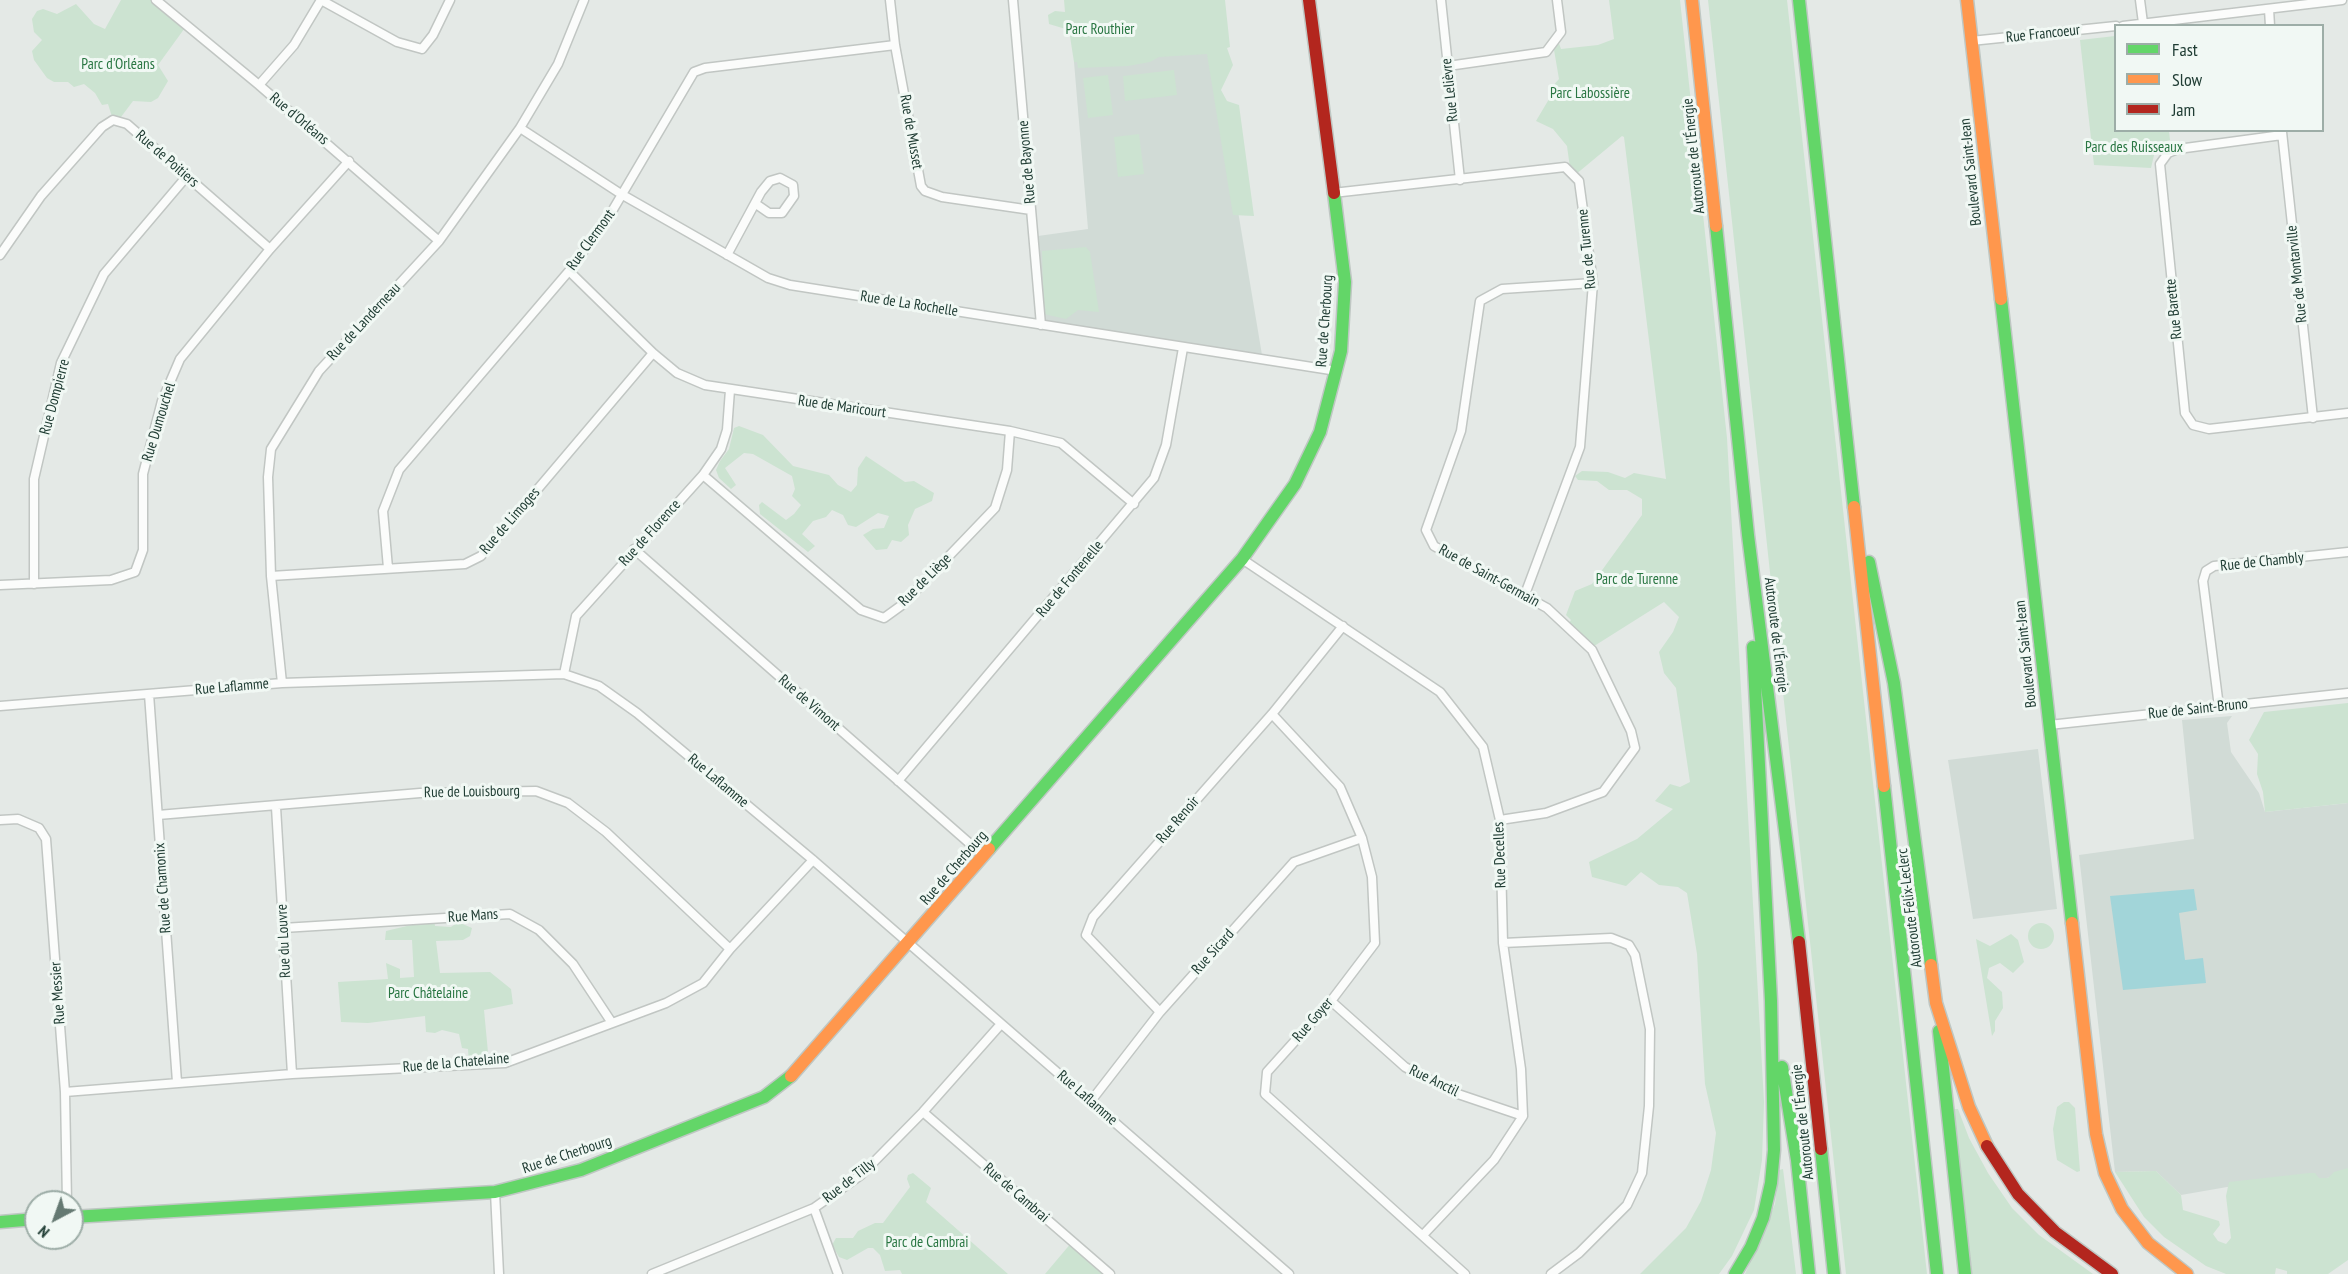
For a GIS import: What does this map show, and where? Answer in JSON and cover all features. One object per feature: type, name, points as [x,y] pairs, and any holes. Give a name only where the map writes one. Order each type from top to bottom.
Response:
[{"type":"main road","name":"Rue de Cherbourg","points":[[84,1216],[495,1192],[581,1170],[764,1096],[790,1077],[909,944],[1242,560],[1295,484],[1320,432],[1337,371],[1345,282],[1309,0]]},
{"type":"main road","name":"Autoroute de l'Énergie","points":[[1692,0],[1748,535],[1786,825],[1834,1274]]},
{"type":"main road","points":[[1799,0],[1937,1274]]},
{"type":"main road","name":"Boulevard Saint-Jean","points":[[1966,0],[2091,1098],[2102,1164],[2115,1198],[2133,1226],[2161,1255],[2187,1274]]},
{"type":"main road","name":"Autoroute Félix-Leclerc","points":[[1851,482],[1891,663],[1917,843],[1936,1003],[1971,1113],[2004,1175],[2044,1222],[2112,1274]]},
{"type":"main road","points":[[1735,1274],[1756,1237],[1771,1183],[1774,1133],[1771,1001],[1748,535]]},
{"type":"main road","points":[[1771,1001],[1797,1160],[1809,1274]]},
{"type":"main road","points":[[1936,1003],[1965,1274]]},
{"type":"main road","points":[[0,1222],[24,1220]]},
{"type":"street","name":"Rue d'Orléans","points":[[156,0],[349,161],[439,241]]},
{"type":"street","points":[[259,85],[294,45],[321,0],[397,42],[422,49],[433,35],[450,0]]},
{"type":"street","name":"Rue de Landerneau","points":[[282,683],[272,576],[268,477],[271,448],[319,371],[439,241],[520,128],[558,64],[584,0]]},
{"type":"street","name":"Rue de Musset","points":[[890,0],[921,186],[932,194],[1031,210]]},
{"type":"street","name":"Rue de Bayonne","points":[[1013,0],[1041,325]]},
{"type":"street","name":"Rue Lelièvre","points":[[1441,0],[1460,180]]},
{"type":"street","points":[[1448,66],[1546,52],[1561,32],[1557,0]]},
{"type":"street","points":[[2140,0],[2143,23]]},
{"type":"street","points":[[2136,24],[2342,0]]},
{"type":"street","points":[[2269,9],[2270,24]]},
{"type":"street","name":"Rue Francoeur","points":[[1971,41],[2114,26]]},
{"type":"street","name":"Rue Clermont","points":[[388,568],[383,511],[399,470],[569,271],[611,213],[694,72],[705,68],[896,45]]},
{"type":"street","name":"Rue de Poitiers","points":[[0,255],[41,196],[102,127],[113,120],[127,124],[270,249]]},
{"type":"street","name":"Rue de La Rochelle","points":[[520,128],[621,194],[768,278],[790,285],[1337,371]]},
{"type":"street","name":"Rue de Montarville","points":[[2282,133],[2313,418]]},
{"type":"street","name":"Rue Barette","points":[[2282,133],[2178,148],[2166,155],[2160,164],[2183,397],[2189,421],[2205,429],[2348,413]]},
{"type":"street","name":"Rue Dumouchel","points":[[0,585],[111,580],[135,572],[143,550],[143,474],[162,402],[180,359],[270,249],[349,161]]},
{"type":"street","name":"Rue de Turenne","points":[[1333,193],[1565,167],[1579,181],[1593,283],[1581,447],[1524,597]]},
{"type":"street","name":"Rue Dompierre","points":[[34,584],[34,479],[61,363],[104,274],[187,176]]},
{"type":"street","points":[[727,255],[756,204],[770,181],[780,178],[793,185],[794,196],[782,213],[769,213],[756,204]]},
{"type":"street","name":"Rue de Maricourt","points":[[569,271],[653,353],[677,373],[705,385],[1010,431],[1061,443],[1134,504]]},
{"type":"street","name":"Rue de Saint-Germain","points":[[1500,820],[1546,813],[1603,792],[1635,748],[1631,731],[1592,650],[1547,608],[1434,546],[1426,530],[1461,431],[1480,301],[1502,289],[1593,283]]},
{"type":"street","name":"Rue de Fontenelle","points":[[898,782],[1154,478],[1166,445],[1183,348]]},
{"type":"street","name":"Rue de Limoges","points":[[272,576],[465,564],[482,556],[653,353]]},
{"type":"street","name":"Rue de Florence","points":[[564,674],[576,616],[703,475],[721,449],[727,430],[730,390]]},
{"type":"street","name":"Rue de Liège","points":[[703,475],[861,610],[884,618],[902,605],[995,508],[1007,470],[1010,431]]},
{"type":"street","name":"Rue de Vimont","points":[[634,549],[984,856]]},
{"type":"street","name":"Rue de Chambly","points":[[2219,707],[2203,581],[2206,571],[2214,567],[2348,552]]},
{"type":"street","name":"Rue Decelles","points":[[1242,560],[1440,692],[1483,747],[1500,820],[1503,943],[1521,1069],[1523,1116]]},
{"type":"street","name":"Rue Renoir","points":[[1160,1012],[1086,934],[1093,917],[1272,714],[1343,626]]},
{"type":"street","name":"Rue Laflamme","points":[[0,706],[282,683],[564,674],[599,686],[637,713],[813,860],[1289,1274]]},
{"type":"street","name":"Rue de Saint-Bruno","points":[[2049,725],[2348,693]]},
{"type":"street","name":"Rue de Chamonix","points":[[149,694],[177,1082]]},
{"type":"street","name":"Rue Goyer","points":[[1272,714],[1340,787],[1362,838],[1372,877],[1375,943],[1331,1001],[1267,1072],[1265,1094],[1465,1274]]},
{"type":"street","name":"Rue de Louisbourg","points":[[158,815],[276,807],[420,793],[537,791],[568,803],[606,832],[730,949]]},
{"type":"street","name":"Rue du Louvre","points":[[276,807],[292,1074]]},
{"type":"street","name":"Rue Messier","points":[[0,820],[18,819],[39,828],[46,839],[65,1092],[67,1190]]},
{"type":"street","name":"Rue Sicard","points":[[1090,1101],[1160,1012],[1294,862],[1362,838]]},
{"type":"street","name":"Rue de la Chatelaine","points":[[65,1092],[292,1074],[505,1063],[666,1004],[703,982],[730,949],[813,860]]},
{"type":"street","name":"Rue Mans","points":[[283,928],[510,914],[539,930],[573,964],[612,1023]]},
{"type":"street","points":[[1503,943],[1611,938],[1629,945],[1635,955],[1650,1029],[1649,1106],[1642,1173],[1627,1205],[1579,1253],[1551,1274]]},
{"type":"street","name":"Rue Anctil","points":[[1331,1001],[1405,1067],[1455,1093],[1523,1116]]},
{"type":"street","name":"Rue de Tilly","points":[[652,1274],[814,1208],[861,1175],[923,1112],[1001,1024]]},
{"type":"street","name":"Rue de Cambrai","points":[[923,1112],[1110,1274]]},
{"type":"street","points":[[1423,1235],[1494,1160],[1523,1116]]},
{"type":"street","points":[[495,1192],[499,1274]]},
{"type":"street","points":[[814,1208],[838,1274]]},
{"type":"shaded area","points":[[1211,49],[1263,361],[1041,325],[1038,236],[1088,229],[1074,62]]},
{"type":"shaded area","points":[[2232,716],[2227,723],[2231,752],[2259,793],[2265,812],[2348,803],[2348,1176],[2227,1187],[2181,1195],[2156,1171],[2115,1172],[2079,855],[2194,839],[2182,720]]},
{"type":"shaded area","points":[[2038,749],[2057,909],[1973,919],[1948,760]]},
{"type":"green space","name":"Parc d'Orléans","points":[[121,0],[156,0],[187,25],[158,65],[168,81],[158,98],[151,102],[133,101],[118,121],[113,120],[108,104],[102,105],[95,93],[84,84],[74,87],[68,82],[54,82],[47,78],[34,60],[32,51],[42,40],[34,32],[32,19],[37,11],[43,9],[57,14],[76,4],[94,24],[105,29]]},
{"type":"green space","name":"Parc Routhier","points":[[1064,0],[1225,0],[1230,47],[1227,48],[1233,65],[1221,90],[1227,101],[1239,105],[1254,216],[1233,215],[1207,54],[1159,57],[1150,62],[1128,66],[1078,68],[1077,62],[1074,62],[1069,30],[1049,24],[1048,15],[1055,11],[1065,12]]},
{"type":"green space","points":[[1609,0],[1680,0],[1727,438],[1764,1102],[1762,1160],[1754,1210],[1732,1256],[1719,1274],[1640,1274],[1686,1228],[1701,1201],[1711,1170],[1716,1133],[1705,1084],[1697,954],[1687,893],[1678,887],[1659,885],[1641,872],[1626,886],[1592,877],[1589,862],[1637,839],[1673,809],[1655,801],[1670,784],[1680,787],[1690,782],[1676,688],[1664,673],[1659,652],[1673,632],[1679,617],[1664,602],[1591,648],[1567,626],[1571,620],[1566,615],[1575,591],[1592,584],[1642,515],[1642,499],[1627,490],[1609,490],[1597,481],[1578,480],[1575,476],[1582,471],[1608,472],[1625,478],[1634,473],[1666,479],[1624,137],[1622,136],[1575,175],[1570,168],[1567,146],[1553,129],[1536,121],[1552,94],[1551,88],[1559,79],[1553,44],[1557,38],[1561,49],[1598,45],[1614,39]]},
{"type":"green space","points":[[1708,0],[1787,0],[1927,1274],[1846,1274]]},
{"type":"green space","name":"Parc des Ruisseaux","points":[[2114,36],[2114,132],[2169,132],[2170,140],[2163,142],[2155,151],[2151,168],[2094,165],[2080,40]]},
{"type":"green space","points":[[1174,70],[1177,95],[1125,101],[1123,76]]},
{"type":"green space","points":[[1108,75],[1113,115],[1088,118],[1083,78]]},
{"type":"green space","points":[[1139,134],[1144,174],[1118,177],[1114,137]]},
{"type":"green space","points":[[1086,247],[1090,252],[1099,312],[1078,310],[1066,319],[1044,314],[1042,251]]},
{"type":"green space","points":[[739,426],[763,435],[793,466],[829,475],[838,485],[851,492],[857,485],[858,468],[866,456],[905,482],[914,481],[934,493],[932,501],[915,509],[908,525],[909,535],[901,542],[892,540],[887,549],[876,550],[863,535],[873,529],[884,528],[889,516],[878,513],[856,527],[848,525],[843,515],[832,510],[826,517],[813,521],[802,534],[815,546],[808,552],[760,514],[759,505],[762,502],[786,520],[794,514],[801,505],[792,496],[795,489],[792,476],[753,454],[744,453],[725,468],[736,485],[731,489],[719,478],[716,470],[729,449],[734,428]]},
{"type":"green space","points":[[2348,703],[2348,803],[2265,812],[2263,792],[2257,774],[2258,754],[2249,740],[2264,712]]},
{"type":"green space","name":"Parc Châtelaine","points":[[434,918],[435,926],[451,927],[458,922],[472,928],[470,936],[463,940],[436,941],[440,973],[490,972],[511,989],[513,1004],[484,1010],[489,1063],[469,1065],[468,1049],[462,1048],[459,1034],[442,1030],[435,1033],[426,1032],[425,1016],[368,1023],[341,1022],[338,982],[388,979],[386,963],[400,969],[400,978],[414,977],[412,940],[385,940],[386,931],[411,925],[411,920]]},
{"type":"green space","points":[[2041,923],[2050,927],[2054,936],[2050,945],[2041,949],[2032,945],[2028,936],[2032,927]]},
{"type":"green space","points":[[2011,934],[2018,940],[2024,962],[2013,973],[2000,963],[1989,968],[1987,978],[2002,992],[2003,1008],[1995,1021],[1995,1031],[1992,1036],[1976,939],[1990,946]]},
{"type":"green space","points":[[2064,1102],[2069,1102],[2075,1108],[2080,1171],[2077,1172],[2057,1160],[2053,1129],[2057,1107]]},
{"type":"green space","points":[[1954,1109],[1958,1109],[1969,1138],[1988,1173],[2012,1208],[2039,1235],[2093,1274],[1972,1274]]},
{"type":"green space","points":[[2348,1168],[2348,1260],[2328,1274],[2287,1274],[2287,1271],[2276,1268],[2275,1274],[2226,1274],[2206,1266],[2164,1237],[2144,1217],[2115,1172],[2156,1171],[2181,1195],[2183,1210],[2219,1221],[2220,1225],[2213,1234],[2218,1241],[2226,1244],[2231,1238],[2226,1196],[2229,1182],[2309,1173],[2315,1173],[2319,1178],[2328,1178],[2334,1172]]},
{"type":"green space","points":[[1783,1169],[1796,1274],[1745,1274],[1775,1204],[1779,1170]]},
{"type":"green space","name":"Parc de Cambrai","points":[[913,1173],[931,1188],[926,1202],[1008,1274],[902,1274],[900,1270],[885,1271],[880,1255],[873,1248],[868,1248],[847,1260],[839,1257],[832,1245],[836,1238],[853,1238],[858,1231],[875,1223],[883,1223],[910,1187],[907,1179],[908,1175]]},
{"type":"green space","points":[[1072,1242],[1106,1274],[1045,1274]]},
{"type":"water","points":[[2194,889],[2197,910],[2179,913],[2185,960],[2203,958],[2206,983],[2123,990],[2110,896]]},
{"type":"traffic: fast","points":[[1799,0],[1854,507]]},
{"type":"traffic: fast","points":[[989,849],[1242,559],[1295,484],[1320,432],[1341,351],[1345,282],[1334,193]]},
{"type":"traffic: fast","points":[[1716,226],[1748,535],[1799,942]]},
{"type":"traffic: fast","points":[[2001,299],[2072,923]]},
{"type":"traffic: fast","points":[[1869,562],[1894,683],[1931,965]]},
{"type":"traffic: fast","points":[[1735,1274],[1751,1247],[1763,1218],[1771,1183],[1774,1150],[1771,1001],[1753,647]]},
{"type":"traffic: fast","points":[[1884,786],[1937,1274]]},
{"type":"traffic: fast","points":[[1939,1031],[1965,1274]]},
{"type":"traffic: fast","points":[[1782,1067],[1797,1160],[1809,1274]]},
{"type":"traffic: fast","points":[[84,1216],[495,1192],[581,1170],[764,1097],[791,1076]]},
{"type":"traffic: fast","points":[[1821,1149],[1834,1274]]},
{"type":"traffic: fast","points":[[0,1222],[24,1220]]},
{"type":"traffic: slow","points":[[1692,0],[1716,226]]},
{"type":"traffic: slow","points":[[1967,0],[2001,299]]},
{"type":"traffic: slow","points":[[1854,507],[1884,786]]},
{"type":"traffic: slow","points":[[791,1076],[989,849]]},
{"type":"traffic: slow","points":[[2072,923],[2096,1134],[2105,1173],[2122,1209],[2148,1243],[2187,1274]]},
{"type":"traffic: slow","points":[[1931,965],[1936,1003],[1969,1107],[1987,1146]]},
{"type":"traffic: jam","points":[[1309,0],[1334,193]]},
{"type":"traffic: jam","points":[[1799,942],[1821,1149]]},
{"type":"traffic: jam","points":[[1987,1146],[2018,1194],[2055,1232],[2112,1274]]},
{"type":"park label","name":"Parc Labossière","points":[[1590,94]]},
{"type":"park label","name":"Parc de Turenne","points":[[1637,580]]}]
